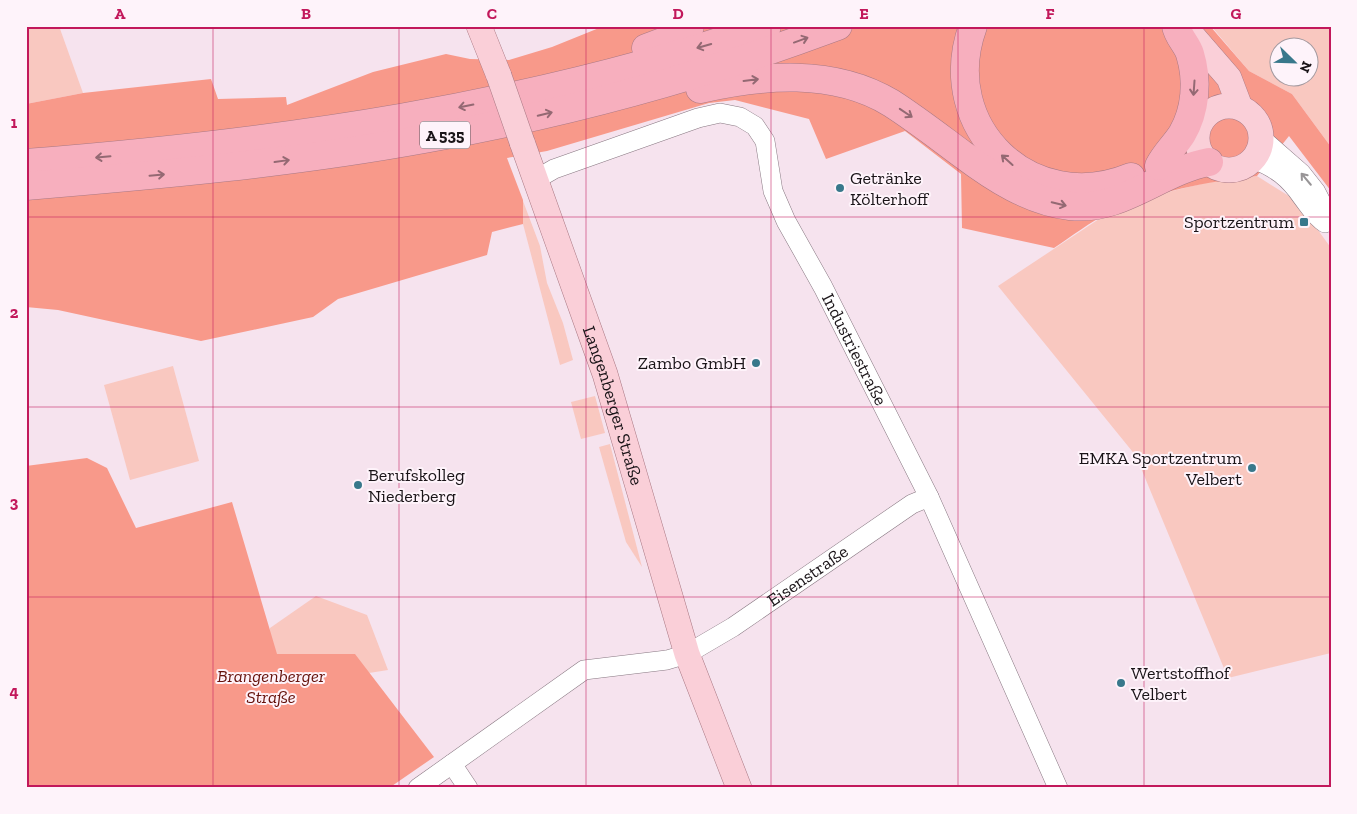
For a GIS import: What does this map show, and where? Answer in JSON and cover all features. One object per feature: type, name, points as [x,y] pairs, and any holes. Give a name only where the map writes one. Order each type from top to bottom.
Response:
[{"type":"highway","points":[[616,72],[636,52],[670,39],[690,26]]},
{"type":"highway","name":"A 535","points":[[26,163],[151,153],[303,134],[428,114],[616,72],[767,26]]},
{"type":"highway","name":"A 535","points":[[26,186],[233,168],[424,139],[533,117],[654,86],[743,60],[838,26]]},
{"type":"highway","points":[[973,26],[964,55],[966,96],[972,116],[982,135],[1010,164],[1045,182],[1083,188],[1103,186],[1159,166],[1203,154]]},
{"type":"highway","points":[[1159,166],[1188,121],[1194,95],[1194,70],[1190,51],[1178,34],[1176,26]]},
{"type":"highway","points":[[654,86],[686,92],[722,84],[788,76],[824,80],[858,89],[890,102],[991,176],[1018,191],[1070,206],[1093,207],[1110,203],[1188,167],[1203,154]]},
{"type":"main road","name":"Langenberger Straße","points":[[479,26],[605,374],[687,654],[739,788]]},
{"type":"main road","points":[[1184,26],[1214,61],[1229,108]]},
{"type":"main road","points":[[1229,108],[1247,111],[1258,122],[1257,148],[1235,169],[1221,169],[1203,154],[1197,136],[1203,119],[1229,108]]},
{"type":"street","name":"Industriestraße","points":[[535,180],[554,169],[698,118],[720,113],[740,117],[755,126],[765,141],[773,191],[786,221],[823,287],[929,497],[1058,788]]},
{"type":"street","points":[[1257,148],[1301,173],[1316,192],[1331,220]]},
{"type":"street","points":[[1257,148],[1299,192],[1318,219],[1331,226]]},
{"type":"street","name":"Eisenstraße","points":[[687,654],[733,627],[912,504],[929,497]]},
{"type":"street","points":[[418,788],[584,670],[667,660],[687,654]]},
{"type":"street","points":[[452,764],[468,788]]},
{"type":"green space","points":[[26,26],[59,26],[83,93],[26,104]]},
{"type":"green space","points":[[604,26],[1210,26],[1249,71],[1270,82],[1270,88],[1281,88],[1292,94],[1331,147],[1331,191],[1289,136],[1257,176],[1182,188],[1127,205],[1088,225],[1054,248],[962,228],[961,174],[905,131],[826,159],[809,119],[735,100],[709,103],[547,151],[507,158],[523,200],[523,224],[492,232],[487,255],[338,299],[313,317],[201,341],[58,310],[26,307],[26,104],[83,93],[211,79],[218,99],[286,97],[287,105],[373,72],[446,54],[470,59],[509,60],[552,47]]},
{"type":"green space","points":[[1211,26],[1331,26],[1331,147],[1292,94],[1281,88],[1320,88],[1320,38],[1270,38],[1270,82],[1249,71]]},
{"type":"green space","name":"EMKA Sportzentrum Velbert","points":[[1257,176],[1297,201],[1331,248],[1331,653],[1228,678],[1136,456],[998,286],[1108,213],[1160,194],[1209,182]]},
{"type":"green space","points":[[523,201],[540,246],[547,283],[563,323],[573,360],[560,365],[523,224]]},
{"type":"green space","points":[[173,366],[199,461],[130,480],[104,385]]},
{"type":"green space","points":[[595,396],[605,433],[581,439],[571,402]]},
{"type":"green space","points":[[610,444],[642,567],[626,542],[599,447]]},
{"type":"green space","points":[[87,458],[107,468],[136,528],[232,502],[277,654],[355,654],[434,757],[389,788],[26,788],[26,466]]},
{"type":"green space","name":"Brangenberger Straße","points":[[316,596],[367,615],[388,670],[369,673],[259,756],[270,628]]},
{"type":"place","name":"Getränke Költerhoff","points":[[840,188]]},
{"type":"place","name":"Sportzentrum","points":[[1304,222]]},
{"type":"place","name":"Zambo GmbH","points":[[756,363]]},
{"type":"place","name":"EMKA Sportzentrum Velbert","points":[[1252,468]]},
{"type":"place","name":"Berufskolleg Niederberg","points":[[358,485]]},
{"type":"place","name":"Wertstoffhof Velbert","points":[[1121,683]]}]
